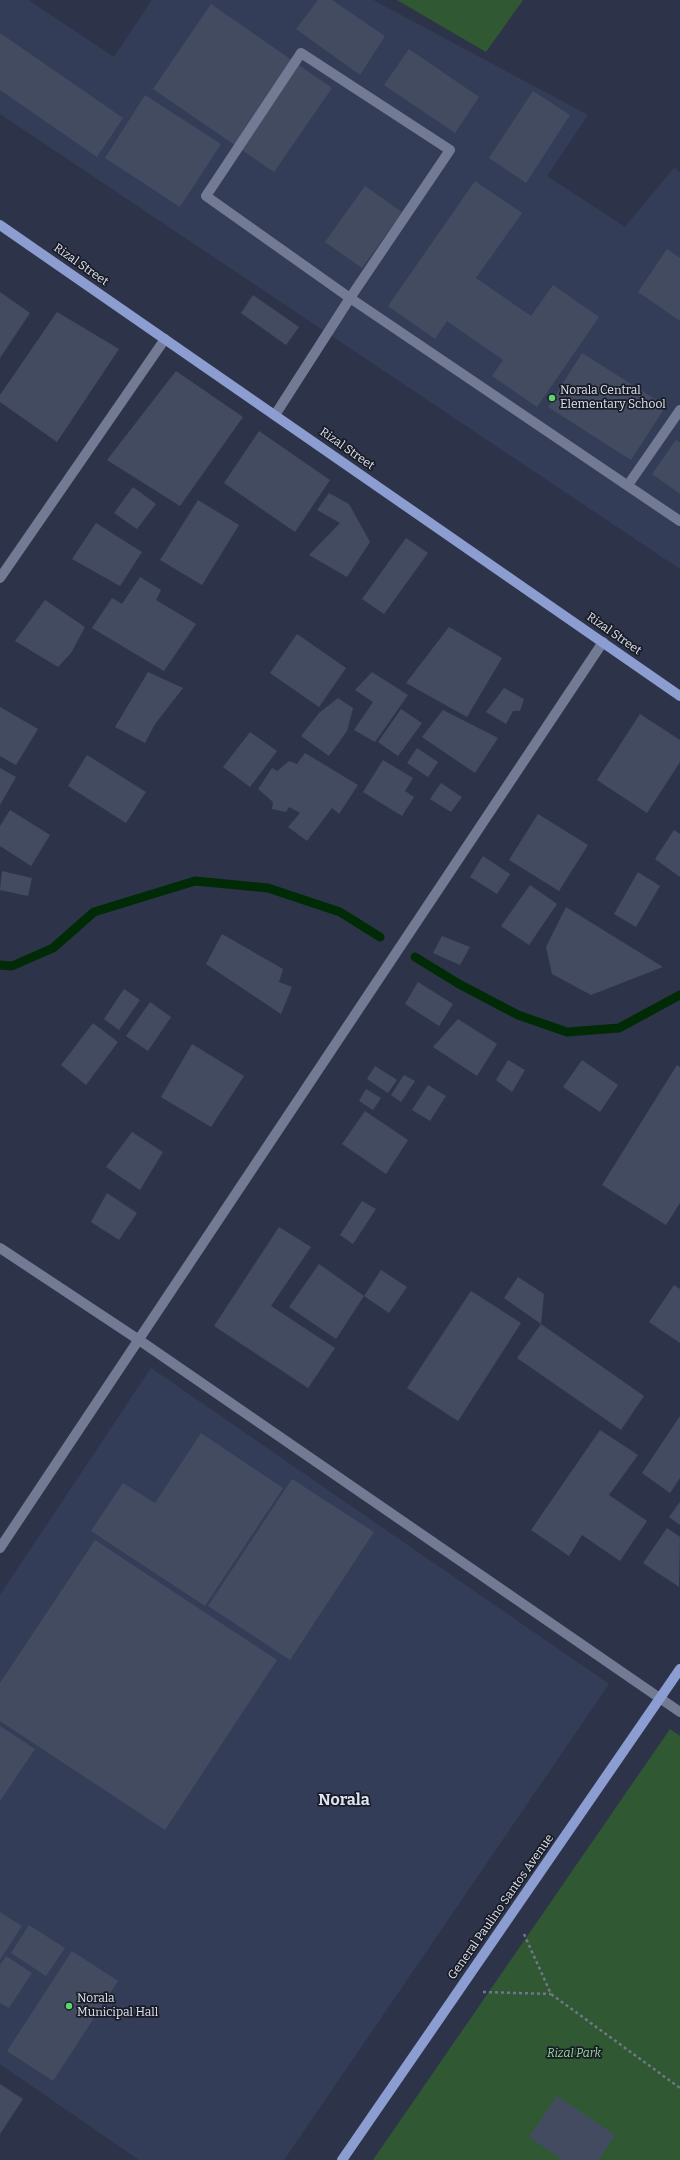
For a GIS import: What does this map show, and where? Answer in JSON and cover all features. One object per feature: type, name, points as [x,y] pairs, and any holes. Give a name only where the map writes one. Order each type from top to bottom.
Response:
[{"type":"main road","name":"Rizal Street","points":[[0,225],[680,696]]},
{"type":"main road","name":"General Paulino Santos Avenue","points":[[342,2160],[680,1669]]},
{"type":"street","points":[[275,415],[350,298],[450,150],[302,53],[206,196],[350,298],[680,521]]},
{"type":"street","points":[[0,578],[165,339]]},
{"type":"street","points":[[628,485],[680,410]]},
{"type":"street","points":[[0,1548],[603,642]]},
{"type":"street","points":[[0,1248],[139,1340],[680,1712]]},
{"type":"path","points":[[514,1910],[551,1994],[680,2088]]},
{"type":"path","points":[[459,1991],[551,1994]]},
{"type":"shaded area","name":"Norala Central Elementary School","points":[[0,0],[28,0],[114,57],[152,0],[373,0],[588,115],[547,176],[625,227],[674,168],[680,172],[680,569],[0,114]]},
{"type":"shaded area","points":[[151,1368],[609,1684],[284,2160],[139,2160],[0,2064],[0,1595]]},
{"type":"green space","points":[[397,0],[523,0],[486,52]]},
{"type":"green space","name":"Rizal Park","points":[[670,1729],[680,1736],[680,2160],[373,2160]]},
{"type":"building","points":[[318,0],[332,0],[385,36],[360,75],[296,29]]},
{"type":"building","points":[[211,4],[332,88],[274,172],[153,89]]},
{"type":"building","points":[[0,33],[123,118],[97,157],[0,90]]},
{"type":"building","points":[[409,49],[479,97],[455,133],[384,85]]},
{"type":"building","points":[[533,91],[570,115],[526,183],[489,158]]},
{"type":"building","points":[[145,95],[221,144],[180,207],[105,158]]},
{"type":"building","points":[[475,181],[522,213],[476,278],[531,316],[553,285],[599,317],[537,407],[492,376],[503,360],[447,321],[435,339],[388,306]]},
{"type":"building","points":[[365,186],[402,212],[362,268],[325,242]]},
{"type":"building","points":[[667,249],[680,258],[680,321],[638,292]]},
{"type":"building","points":[[0,292],[30,313],[0,358]]},
{"type":"building","points":[[253,295],[299,327],[286,345],[241,313]]},
{"type":"building","points":[[57,312],[119,349],[57,442],[0,402],[0,395]]},
{"type":"building","points":[[582,353],[666,406],[631,460],[548,407]]},
{"type":"building","points":[[176,371],[243,417],[180,506],[107,460]]},
{"type":"building","points":[[259,431],[330,480],[295,532],[224,483]]},
{"type":"building","points":[[676,440],[680,443],[680,494],[652,474]]},
{"type":"building","points":[[133,487],[156,504],[137,529],[114,513]]},
{"type":"building","points":[[329,493],[349,504],[370,542],[347,577],[309,555],[340,523],[317,510]]},
{"type":"building","points":[[198,500],[239,525],[202,585],[160,560]]},
{"type":"building","points":[[96,523],[142,552],[120,586],[72,559]]},
{"type":"building","points":[[406,538],[428,553],[384,614],[362,599]]},
{"type":"building","points":[[140,577],[161,590],[156,600],[196,624],[164,671],[92,628],[112,598],[122,604]]},
{"type":"building","points":[[45,600],[85,627],[71,653],[58,667],[15,641]]},
{"type":"building","points":[[449,627],[502,658],[467,717],[406,683]]},
{"type":"building","points":[[297,634],[346,668],[319,707],[270,673]]},
{"type":"building","points":[[148,672],[183,688],[155,724],[145,743],[115,727]]},
{"type":"building","points":[[372,672],[408,695],[375,742],[354,730],[373,702],[355,690]]},
{"type":"building","points":[[504,688],[524,699],[520,711],[513,711],[506,724],[486,712]]},
{"type":"building","points":[[338,698],[353,708],[347,731],[329,756],[301,736],[319,713]]},
{"type":"building","points":[[0,707],[38,729],[16,765],[0,756]]},
{"type":"building","points":[[401,709],[422,723],[398,756],[378,742]]},
{"type":"building","points":[[443,710],[498,738],[475,773],[422,737]]},
{"type":"building","points":[[640,714],[680,740],[680,762],[647,813],[597,780]]},
{"type":"building","points":[[250,732],[277,751],[250,787],[223,767]]},
{"type":"building","points":[[417,748],[438,762],[428,777],[407,763]]},
{"type":"building","points":[[305,753],[358,785],[339,814],[332,808],[307,841],[288,827],[300,813],[289,807],[286,812],[272,809],[273,802],[258,789],[272,768],[277,771],[289,761],[297,764]]},
{"type":"building","points":[[87,755],[146,792],[126,823],[68,786]]},
{"type":"building","points":[[383,760],[413,778],[405,791],[414,797],[402,816],[363,792]]},
{"type":"building","points":[[0,768],[16,777],[0,805]]},
{"type":"building","points":[[441,783],[462,797],[451,812],[430,799]]},
{"type":"building","points":[[10,810],[50,835],[31,866],[0,846],[0,826]]},
{"type":"building","points":[[538,814],[588,845],[559,891],[509,860]]},
{"type":"building","points":[[674,830],[680,834],[680,877],[655,859]]},
{"type":"building","points":[[483,856],[510,874],[497,894],[470,877]]},
{"type":"building","points":[[2,871],[32,878],[28,896],[0,890]]},
{"type":"building","points":[[638,872],[660,886],[636,927],[614,914]]},
{"type":"building","points":[[530,885],[557,904],[529,945],[501,926]]},
{"type":"building","points":[[566,907],[663,967],[591,995],[552,974],[546,947]]},
{"type":"building","points":[[222,934],[283,969],[279,982],[292,987],[281,1014],[206,964]]},
{"type":"building","points":[[442,936],[470,947],[460,965],[433,953]]},
{"type":"building","points":[[418,982],[453,1004],[439,1026],[405,1004]]},
{"type":"building","points":[[124,989],[140,1000],[119,1030],[104,1019]]},
{"type":"building","points":[[150,1002],[171,1017],[148,1051],[126,1036]]},
{"type":"building","points":[[458,1019],[497,1044],[477,1076],[433,1047]]},
{"type":"building","points":[[93,1023],[118,1042],[86,1085],[61,1065]]},
{"type":"building","points":[[192,1044],[244,1076],[211,1127],[161,1097]]},
{"type":"building","points":[[508,1060],[525,1070],[512,1092],[496,1080]]},
{"type":"building","points":[[582,1060],[618,1085],[600,1112],[563,1087]]},
{"type":"building","points":[[677,1065],[680,1067],[680,1203],[666,1225],[602,1185]]},
{"type":"building","points":[[375,1066],[397,1080],[388,1093],[367,1079]]},
{"type":"building","points":[[404,1075],[415,1081],[401,1102],[391,1095]]},
{"type":"building","points":[[428,1085],[446,1096],[430,1121],[412,1110]]},
{"type":"building","points":[[366,1089],[381,1098],[373,1110],[359,1101]]},
{"type":"building","points":[[365,1111],[408,1140],[386,1174],[342,1144]]},
{"type":"building","points":[[132,1132],[163,1152],[140,1190],[106,1167]]},
{"type":"building","points":[[107,1193],[137,1213],[119,1240],[91,1222]]},
{"type":"building","points":[[362,1201],[376,1209],[353,1244],[340,1235]]},
{"type":"building","points":[[279,1227],[311,1247],[271,1306],[335,1348],[308,1388],[214,1326]]},
{"type":"building","points":[[319,1264],[364,1296],[336,1339],[289,1307]]},
{"type":"building","points":[[381,1270],[407,1287],[389,1313],[364,1296]]},
{"type":"building","points":[[518,1277],[544,1294],[541,1324],[504,1298]]},
{"type":"building","points":[[674,1285],[680,1289],[680,1343],[649,1322]]},
{"type":"building","points":[[471,1291],[521,1323],[458,1421],[407,1388]]},
{"type":"building","points":[[541,1324],[644,1396],[621,1430],[517,1358]]},
{"type":"building","points":[[680,1416],[680,1478],[670,1493],[642,1473]]},
{"type":"building","points":[[600,1430],[638,1455],[609,1495],[647,1521],[620,1561],[582,1535],[569,1556],[531,1530]]},
{"type":"building","points":[[201,1433],[283,1488],[205,1606],[91,1531],[123,1483],[155,1503]]},
{"type":"building","points":[[292,1479],[374,1532],[290,1660],[208,1606]]},
{"type":"building","points":[[680,1502],[680,1525],[669,1517]]},
{"type":"building","points":[[667,1528],[680,1537],[679,1587],[643,1563]]},
{"type":"building","points":[[95,1540],[277,1660],[165,1830],[0,1721],[0,1683]]},
{"type":"building","points":[[0,1726],[35,1749],[0,1801]]},
{"type":"building","points":[[0,1912],[22,1926],[0,1960]]},
{"type":"building","points":[[29,1925],[65,1948],[46,1976],[11,1953]]},
{"type":"building","name":"Norala Municipal Hall","points":[[72,1951],[118,1981],[53,2081],[7,2051]]},
{"type":"building","points":[[6,1956],[32,1973],[9,2008],[0,2003],[0,1965]]},
{"type":"building","points":[[0,2084],[23,2099],[0,2134]]},
{"type":"building","points":[[557,2096],[615,2135],[599,2160],[563,2160],[529,2137]]},
{"type":"waterway","points":[[0,965],[12,966],[53,948],[94,912],[195,881],[268,888],[340,912],[380,937]]},
{"type":"waterway","points":[[415,957],[459,984],[518,1015],[567,1032],[619,1028],[680,995]]},
{"type":"place","name":"Norala Central Elementary School","points":[[552,398]]},
{"type":"place","name":"Norala Municipal Hall","points":[[69,2006]]},
{"type":"district","name":"Norala","points":[[344,1801]]}]
